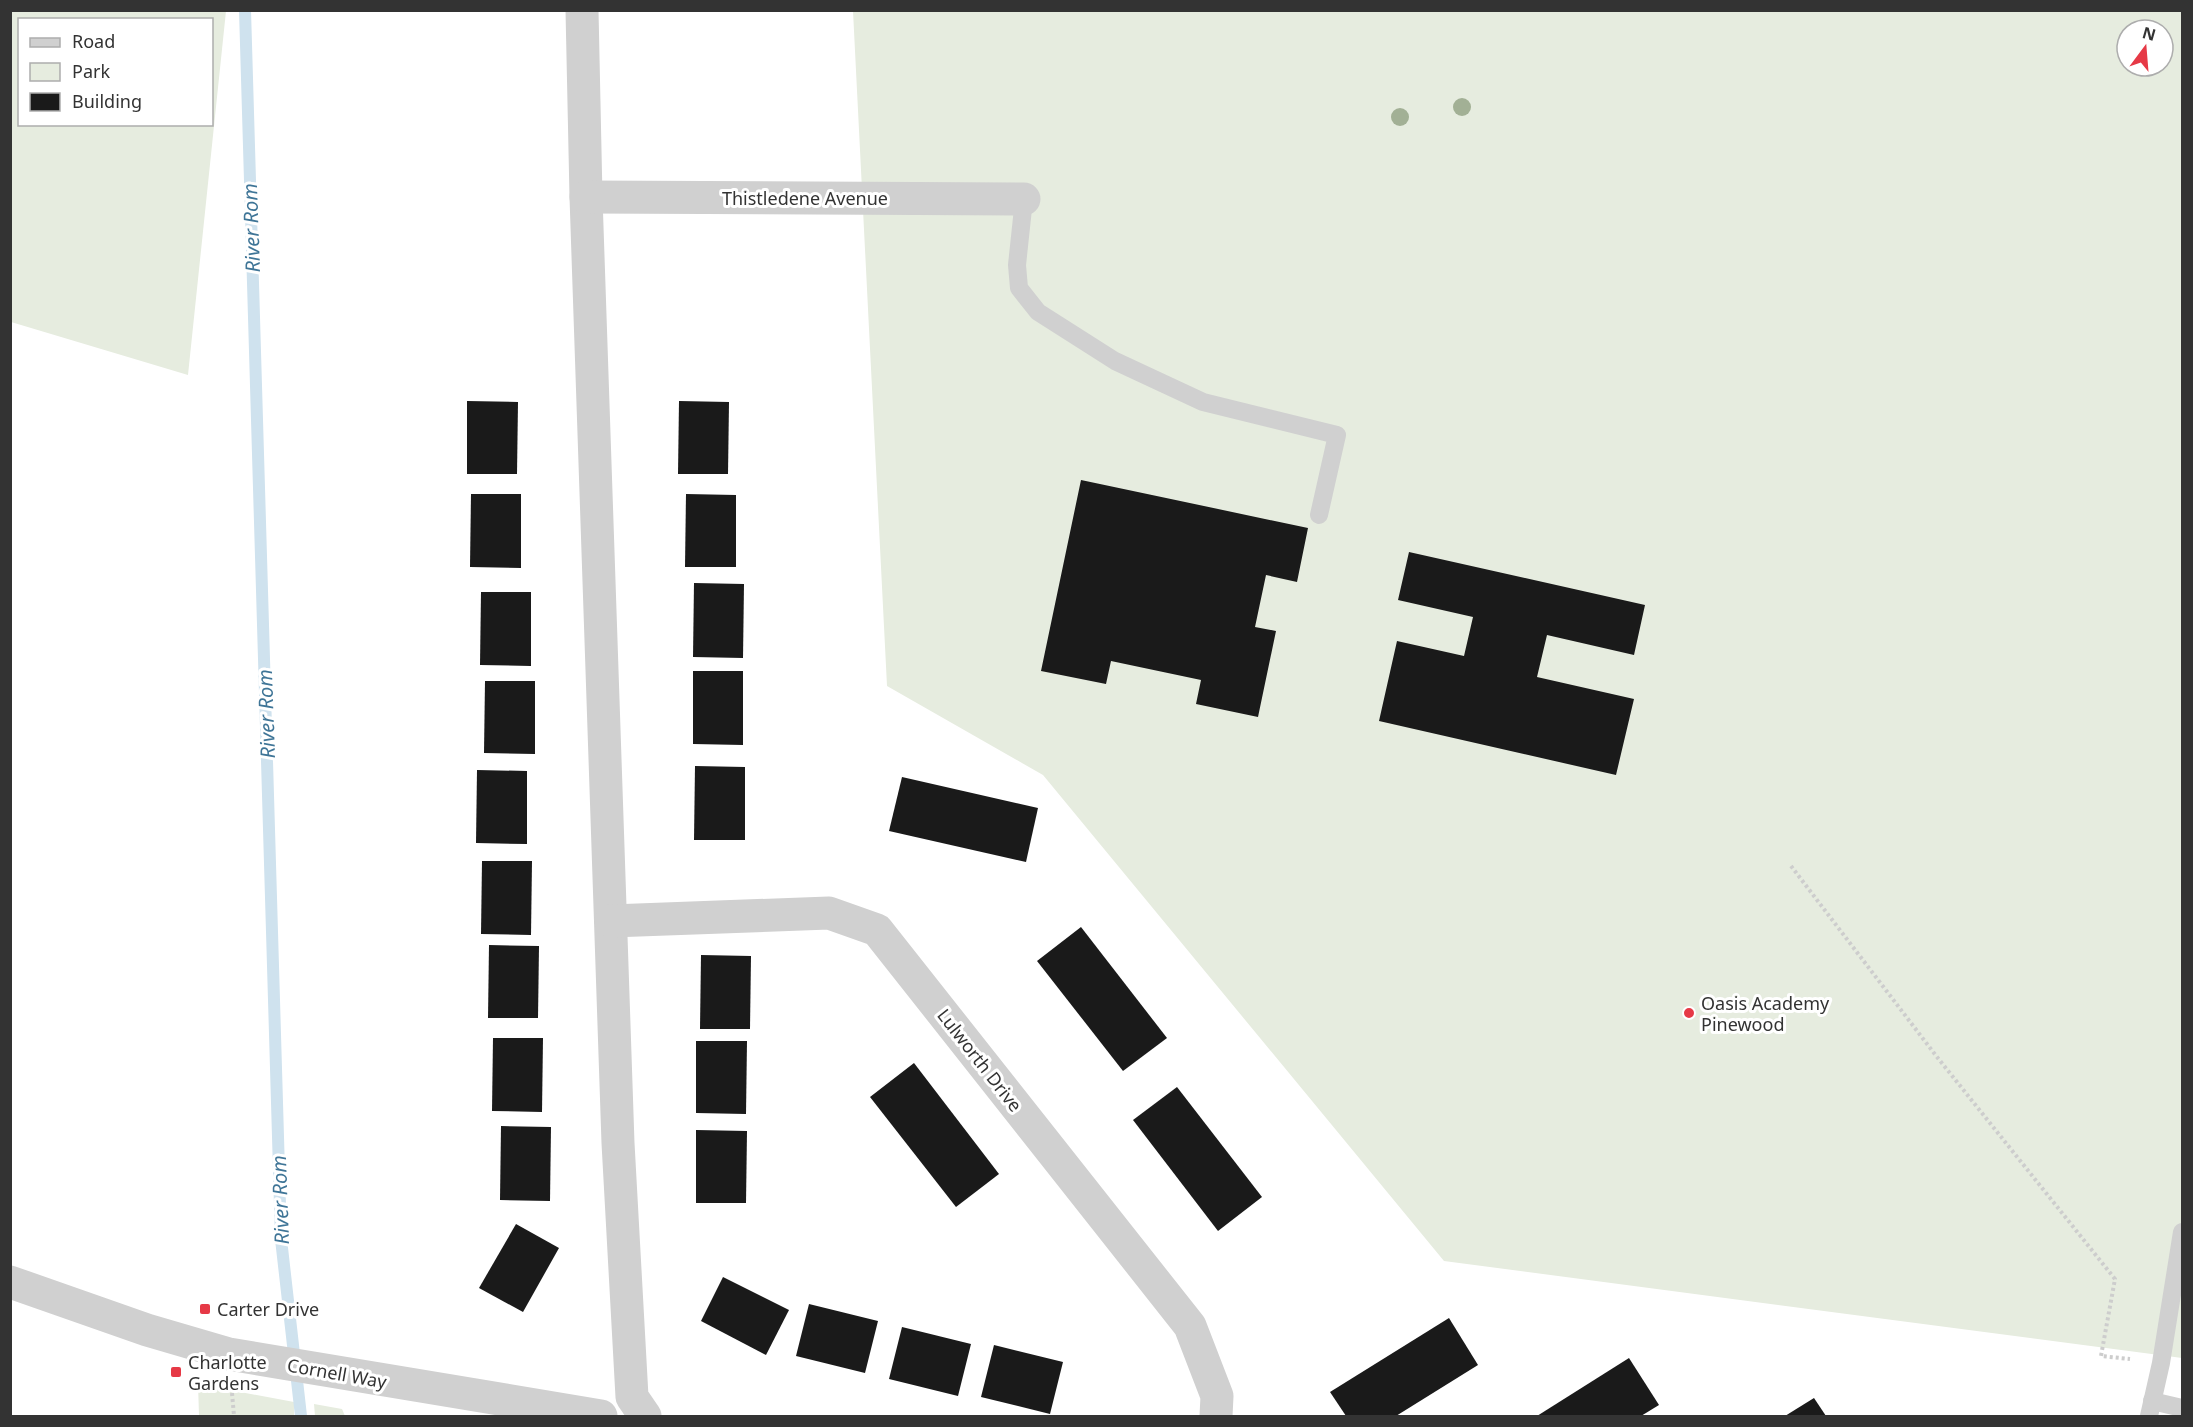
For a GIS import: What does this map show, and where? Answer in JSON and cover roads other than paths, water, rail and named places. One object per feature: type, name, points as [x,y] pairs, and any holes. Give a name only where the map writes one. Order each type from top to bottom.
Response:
[{"type":"street","points":[[582,10],[586,197],[618,1143],[632,1397],[645,1416]]},
{"type":"street","name":"Thistledene Avenue","points":[[586,197],[1024,199]]},
{"type":"street","name":"Lulworth Drive","points":[[611,921],[829,913],[877,930],[1191,1326],[1217,1396],[1216,1416]]},
{"type":"street","name":"Cornell Way","points":[[10,1282],[147,1330],[229,1354],[319,1371],[601,1416]]},
{"type":"lane","points":[[1024,199],[1017,265],[1018,288],[1038,312],[1115,360],[1203,402],[1337,435],[1319,515]]},
{"type":"lane","points":[[2182,1232],[2161,1363],[2150,1409],[2182,1408]]},
{"type":"waterway","name":"River Rom","points":[[245,10],[281,1239],[301,1416]]},
{"type":"place","name":"Oasis Academy Pinewood","points":[[1689,1013]]},
{"type":"place","name":"Carter Drive","points":[[205,1309]]},
{"type":"place","name":"Charlotte Gardens","points":[[176,1372]]}]
